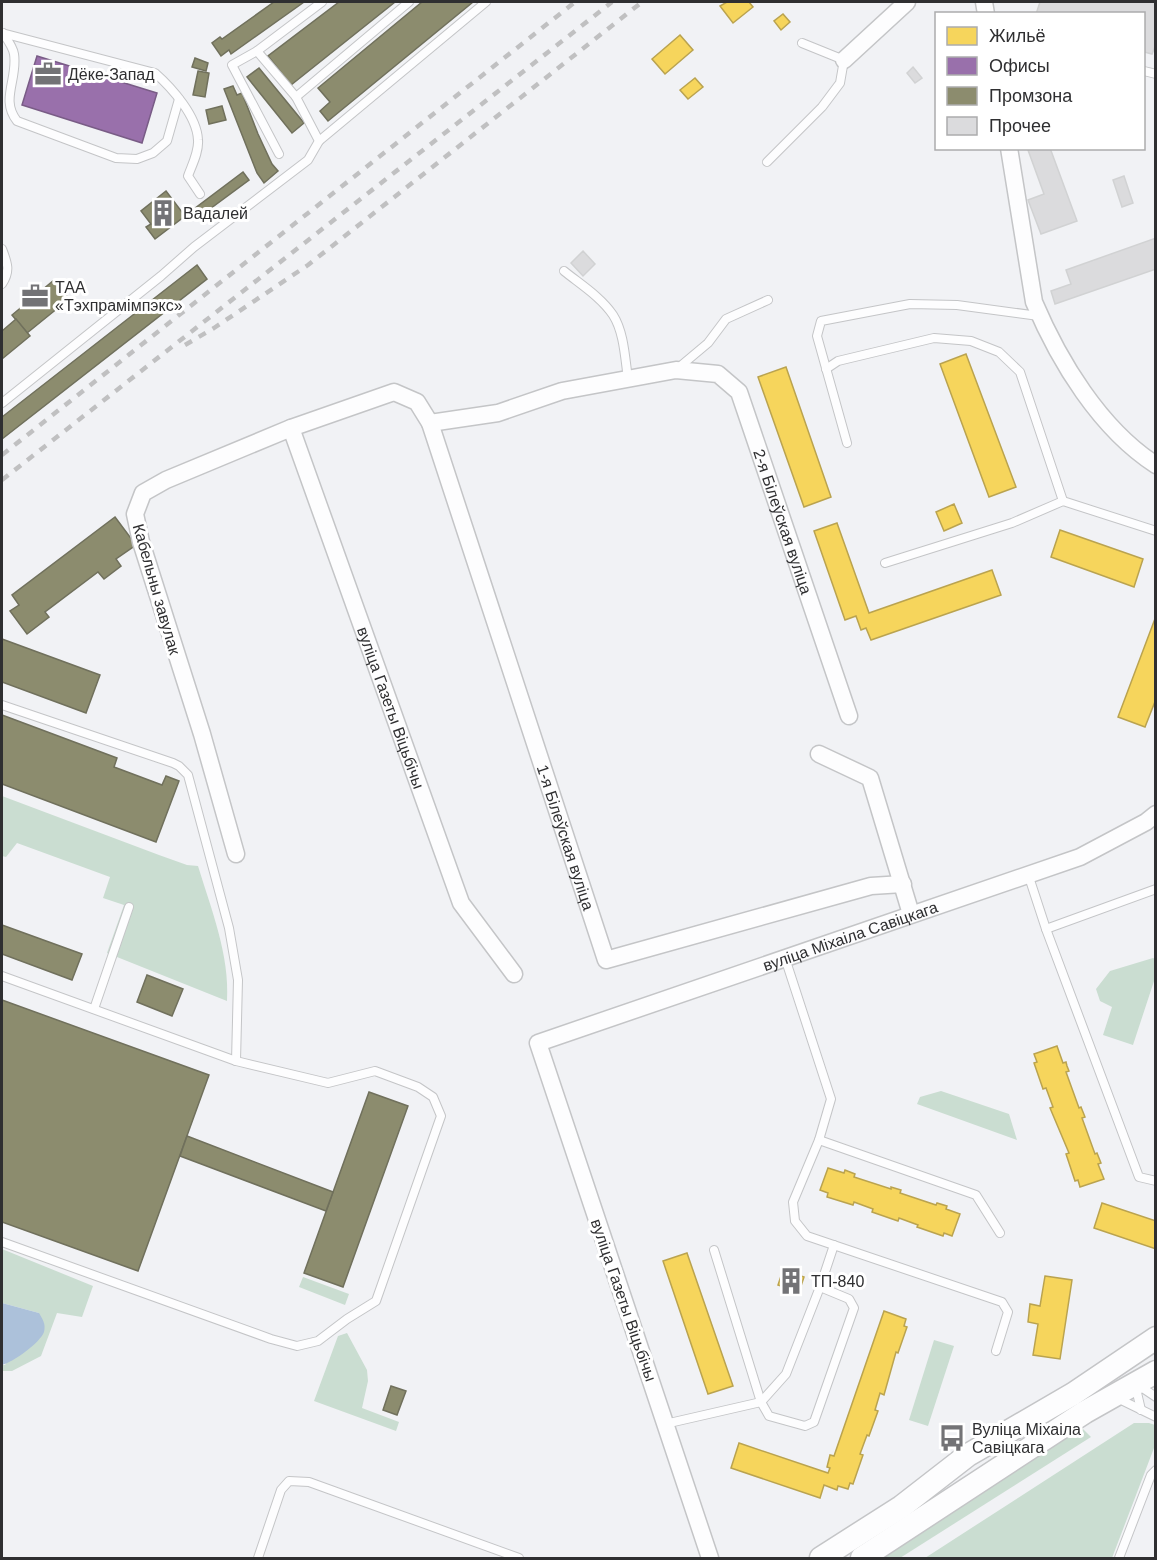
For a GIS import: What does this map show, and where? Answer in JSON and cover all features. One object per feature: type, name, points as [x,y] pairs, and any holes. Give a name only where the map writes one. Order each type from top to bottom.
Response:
[{"type":"main road","points":[[821,1558],[902,1507],[968,1455],[1073,1394],[1155,1338]]},
{"type":"main road","points":[[1119,1363],[1135,1383]]},
{"type":"main road","points":[[862,1558],[1080,1416],[1155,1372]]},
{"type":"street","points":[[844,60],[907,2]]},
{"type":"street","points":[[1009,150],[1037,309],[1071,373],[1096,411],[1155,465]]},
{"type":"street","name":"2-я Білеўская вуліца","points":[[430,423],[498,413],[562,391],[676,370],[718,374],[740,392],[849,716]]},
{"type":"street","name":"Кабельны завулак","points":[[236,854],[202,734],[141,542],[135,514],[142,493],[166,480],[291,428],[394,392],[417,402],[430,423]]},
{"type":"street","name":"1-я Білеўская вуліца","points":[[430,423],[606,960],[871,886],[903,884]]},
{"type":"street","name":"вуліца Газеты Віцьбічы","points":[[291,428],[461,903],[514,974]]},
{"type":"street","points":[[819,754],[870,778],[911,914]]},
{"type":"street","name":"вуліца Міхаіла Савіцкага","points":[[538,1042],[1080,857],[1146,822],[1155,814]]},
{"type":"street","name":"вуліца Газеты Віцьбічы","points":[[538,1042],[710,1558]]},
{"type":"lane","points":[[279,154],[232,65],[256,51],[322,2]]},
{"type":"lane","points":[[296,97],[410,2]]},
{"type":"lane","points":[[2,403],[194,247],[308,160],[319,141],[486,2]]},
{"type":"lane","points":[[2,33],[155,73],[172,88],[194,124],[199,141],[195,160],[188,176],[200,194]]},
{"type":"lane","points":[[2,33],[14,52],[7,98],[8,112],[17,121],[117,158],[137,159],[153,153],[167,141],[179,99]]},
{"type":"lane","points":[[767,162],[822,107],[840,83],[844,60],[802,43]]},
{"type":"lane","points":[[256,51],[296,97],[319,141]]},
{"type":"lane","points":[[2,249],[9,266],[2,284]]},
{"type":"lane","points":[[564,271],[613,315],[620,331],[628,379]]},
{"type":"lane","points":[[676,370],[708,343],[726,319],[768,300]]},
{"type":"lane","points":[[847,443],[817,336],[821,321],[910,304],[1037,309]]},
{"type":"lane","points":[[826,369],[838,361],[934,338],[971,341],[999,352],[1020,372],[1063,501]]},
{"type":"lane","points":[[885,563],[1012,524],[1063,501],[1155,531]]},
{"type":"lane","points":[[2,705],[173,763],[188,775],[229,928],[238,980],[236,1061]]},
{"type":"lane","points":[[1028,874],[1046,929],[1139,1177],[1155,1181]]},
{"type":"lane","points":[[1046,929],[1155,889]]},
{"type":"lane","points":[[94,1009],[129,907]]},
{"type":"lane","points":[[785,958],[831,1098],[819,1140],[793,1202],[795,1221],[807,1236],[1002,1302],[1008,1312],[996,1351]]},
{"type":"lane","points":[[2,976],[236,1061],[328,1083],[375,1071],[418,1087],[433,1097],[441,1116],[376,1300],[318,1341],[297,1346],[260,1335],[2,1242]]},
{"type":"lane","points":[[819,1140],[976,1195],[1000,1233]]},
{"type":"lane","points":[[665,1424],[761,1402],[786,1374],[834,1245]]},
{"type":"lane","points":[[714,1250],[761,1402],[769,1416],[804,1426],[814,1422],[854,1308],[849,1299],[820,1287]]},
{"type":"lane","points":[[1135,1383],[1155,1397]]},
{"type":"lane","points":[[1135,1383],[1141,1410]]},
{"type":"lane","points":[[1114,1396],[1155,1417]]},
{"type":"lane","points":[[1119,1558],[1151,1474],[1155,1470]]},
{"type":"lane","points":[[258,1558],[281,1490],[290,1481],[309,1482],[519,1558]]},
{"type":"green space","points":[[2,796],[187,865],[198,866],[223,949],[227,1001],[107,953],[124,905],[103,898],[110,877],[17,843],[6,857],[2,856]]},
{"type":"green space","points":[[1155,959],[1155,978],[1133,1045],[1103,1035],[1112,1007],[1100,1001],[1096,989],[1110,971]]},
{"type":"green space","points":[[941,1091],[1009,1114],[1017,1140],[917,1104],[920,1097]]},
{"type":"green space","points":[[2,1249],[93,1286],[82,1317],[57,1313],[41,1356],[12,1371],[2,1371],[2,1365],[5,1365],[39,1313],[2,1303]]},
{"type":"green space","points":[[303,1277],[349,1294],[345,1305],[299,1287]]},
{"type":"green space","points":[[347,1333],[367,1370],[368,1381],[362,1408],[399,1422],[396,1431],[314,1401],[338,1336]]},
{"type":"green space","points":[[934,1340],[954,1346],[928,1426],[909,1420]]},
{"type":"green space","points":[[1134,1423],[1155,1425],[1155,1448],[1112,1558],[925,1558]]},
{"type":"green space","points":[[1082,1428],[1091,1437],[900,1558],[874,1558],[960,1502]]},
{"type":"water","points":[[2,1303],[39,1313],[45,1327],[44,1332],[32,1346],[2,1365]]},
{"type":"building: Жильё","points":[[727,2],[749,2],[753,7],[733,23],[720,6]]},
{"type":"building: Жильё","points":[[783,14],[790,22],[781,30],[774,21]]},
{"type":"building: Жильё","points":[[680,35],[693,50],[665,74],[652,59]]},
{"type":"building: Жильё","points":[[695,78],[703,87],[688,99],[680,90]]},
{"type":"building: Жильё","points":[[966,354],[1016,487],[989,497],[940,364]]},
{"type":"building: Жильё","points":[[786,367],[831,497],[804,507],[758,377]]},
{"type":"building: Жильё","points":[[954,504],[962,523],[944,531],[936,512]]},
{"type":"building: Жильё","points":[[837,523],[869,613],[992,570],[1001,595],[871,640],[866,628],[861,630],[856,616],[845,620],[814,531]]},
{"type":"building: Жильё","points":[[1060,530],[1143,559],[1134,587],[1051,557]]},
{"type":"building: Жильё","points":[[1156,616],[1156,699],[1145,727],[1118,717]]},
{"type":"building: Жильё","points":[[1057,1046],[1063,1063],[1066,1062],[1069,1071],[1066,1072],[1079,1108],[1081,1107],[1085,1117],[1082,1118],[1095,1154],[1097,1153],[1101,1163],[1098,1164],[1104,1179],[1080,1187],[1078,1180],[1075,1181],[1066,1154],[1069,1153],[1050,1108],[1053,1107],[1046,1088],[1043,1089],[1034,1063],[1037,1062],[1034,1054]]},
{"type":"building: Жильё","points":[[828,1168],[844,1173],[845,1170],[855,1174],[854,1177],[901,1190],[900,1193],[936,1205],[937,1203],[947,1206],[946,1209],[960,1214],[952,1236],[944,1233],[943,1236],[899,1218],[898,1221],[872,1212],[873,1209],[854,1202],[853,1205],[827,1197],[828,1193],[820,1190]]},
{"type":"building: Жильё","points":[[1102,1203],[1156,1221],[1156,1249],[1094,1228]]},
{"type":"building: Жильё","points":[[687,1253],[733,1386],[708,1394],[663,1261]]},
{"type":"building: Жильё","name":"ТП-840","points":[[783,1270],[804,1277],[799,1292],[778,1285]]},
{"type":"building: Жильё","points":[[1045,1276],[1072,1280],[1060,1359],[1033,1355],[1038,1324],[1028,1322],[1030,1304],[1040,1306]]},
{"type":"building: Жильё","points":[[884,1311],[906,1319],[904,1326],[907,1327],[898,1353],[896,1352],[884,1395],[880,1393],[875,1410],[878,1411],[860,1454],[863,1455],[853,1484],[850,1483],[848,1489],[838,1486],[837,1490],[824,1485],[820,1498],[731,1468],[739,1443],[828,1473],[830,1455],[834,1456]]},
{"type":"building: Офисы","points":[[37,56],[157,93],[142,143],[22,105]]},
{"type":"building: Промзона","points":[[274,2],[304,2],[231,54],[229,50],[221,56],[212,43],[220,37],[222,39]]},
{"type":"building: Промзона","points":[[339,2],[395,2],[291,85],[268,56]]},
{"type":"building: Промзона","points":[[422,2],[473,2],[328,121],[320,111],[330,102],[318,88]]},
{"type":"building: Промзона","points":[[195,58],[208,63],[206,71],[192,67]]},
{"type":"building: Промзона","points":[[259,68],[304,123],[292,133],[247,77]]},
{"type":"building: Промзона","points":[[198,71],[209,73],[205,97],[193,95]]},
{"type":"building: Промзона","points":[[233,86],[237,95],[242,93],[258,134],[272,164],[278,171],[264,183],[257,173],[224,89]]},
{"type":"building: Промзона","points":[[222,106],[226,120],[209,124],[206,110]]},
{"type":"building: Промзона","points":[[243,172],[249,180],[195,220],[190,212]]},
{"type":"building: Промзона","name":"Вадалей","points":[[166,191],[185,216],[155,239],[146,227],[151,224],[141,211]]},
{"type":"building: Промзона","points":[[197,265],[207,279],[2,439],[2,417]]},
{"type":"building: Промзона","points":[[54,280],[69,299],[27,333],[12,315]]},
{"type":"building: Промзона","points":[[16,319],[30,336],[2,359],[2,331]]},
{"type":"building: Промзона","points":[[115,517],[136,545],[116,559],[121,566],[104,579],[98,572],[45,612],[49,617],[27,634],[10,611],[19,605],[12,595]]},
{"type":"building: Промзона","points":[[2,639],[100,675],[86,713],[2,682]]},
{"type":"building: Промзона","points":[[2,715],[117,758],[114,767],[162,785],[166,776],[179,781],[156,842],[2,784]]},
{"type":"building: Промзона","points":[[2,925],[82,954],[72,980],[2,954]]},
{"type":"building: Промзона","points":[[147,975],[183,989],[172,1016],[137,1002]]},
{"type":"building: Промзона","points":[[2,1000],[209,1075],[138,1271],[2,1222]]},
{"type":"building: Промзона","points":[[369,1092],[408,1106],[343,1287],[304,1273]]},
{"type":"building: Промзона","points":[[187,1136],[333,1192],[326,1211],[180,1156]]},
{"type":"building: Промзона","points":[[391,1386],[406,1391],[397,1415],[383,1410]]},
{"type":"building: Прочее","points":[[1040,2],[1156,2],[1156,44],[1152,54],[1145,52],[1145,12],[1037,12]]},
{"type":"building: Прочее","points":[[913,67],[922,78],[915,83],[907,73]]},
{"type":"building: Прочее","points":[[1028,150],[1051,150],[1077,221],[1041,234],[1028,200],[1044,194]]},
{"type":"building: Прочее","points":[[1124,176],[1133,203],[1122,207],[1113,180]]},
{"type":"building: Прочее","points":[[1156,238],[1156,269],[1055,304],[1051,291],[1071,284],[1066,270]]},
{"type":"building: Прочее","points":[[583,251],[595,264],[583,276],[571,263]]},
{"type":"railway","points":[[2,455],[575,2]]},
{"type":"railway","points":[[2,480],[612,2]]},
{"type":"railway","points":[[185,345],[308,265],[642,2]]},
{"type":"place","name":"Дёке-Запад","points":[[48,74]]},
{"type":"place","name":"Вадалей","points":[[163,213]]},
{"type":"place","name":"ТАА «Тэхпрамімпэкс»","points":[[35,296]]},
{"type":"place","name":"ТП-840","points":[[791,1281]]},
{"type":"place","name":"Вуліца Міхаіла Савіцкага","points":[[952,1438]]}]
